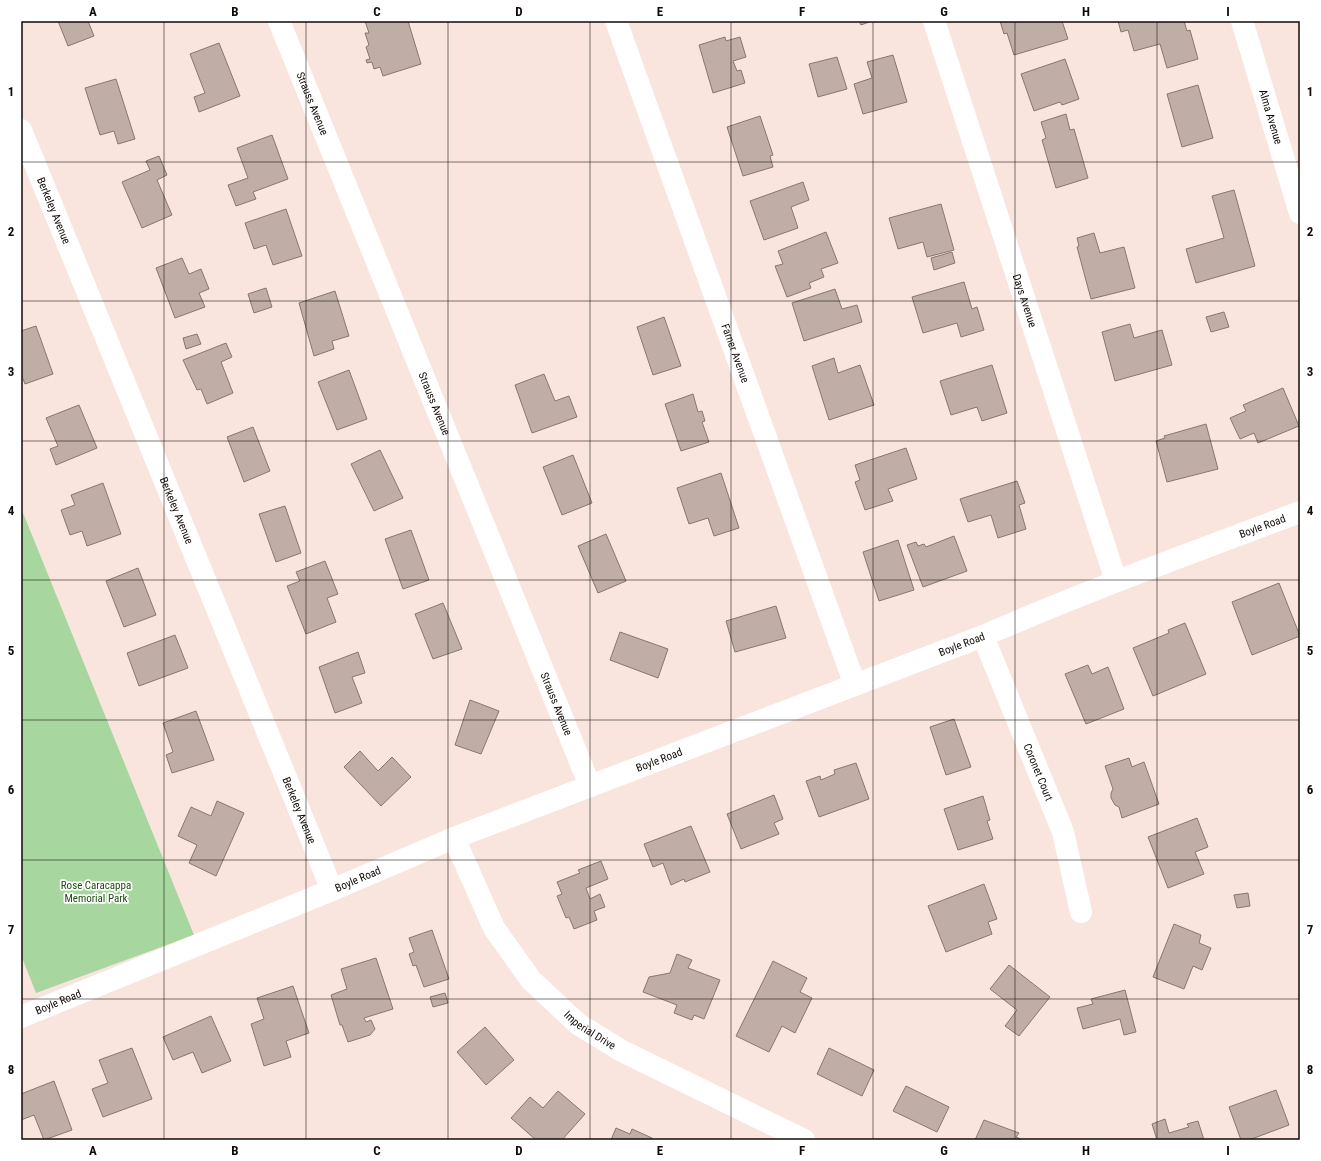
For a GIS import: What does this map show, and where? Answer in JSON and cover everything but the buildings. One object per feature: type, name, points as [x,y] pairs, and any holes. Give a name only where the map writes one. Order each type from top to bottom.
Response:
[{"type":"street","name":"Strauss Avenue","points":[[279,21],[590,786]]},
{"type":"street","name":"Farner Avenue","points":[[616,21],[855,685]]},
{"type":"street","name":"Days Avenue","points":[[934,21],[1116,581]]},
{"type":"street","name":"Alma Avenue","points":[[1242,21],[1300,213]]},
{"type":"street","name":"Berkeley Avenue","points":[[21,130],[332,890]]},
{"type":"street","name":"Boyle Road","points":[[21,1017],[332,890],[454,838],[983,636],[1059,603],[1116,581],[1300,512]]},
{"type":"street","name":"Coronet Court","points":[[983,636],[1063,832],[1081,912]]},
{"type":"street","name":"Imperial Drive","points":[[454,838],[494,928],[531,980],[578,1024],[622,1051],[804,1140]]},
{"type":"green space","name":"Rose Caracappa Memorial Park","points":[[21,508],[194,935],[36,993],[21,955]]}]
